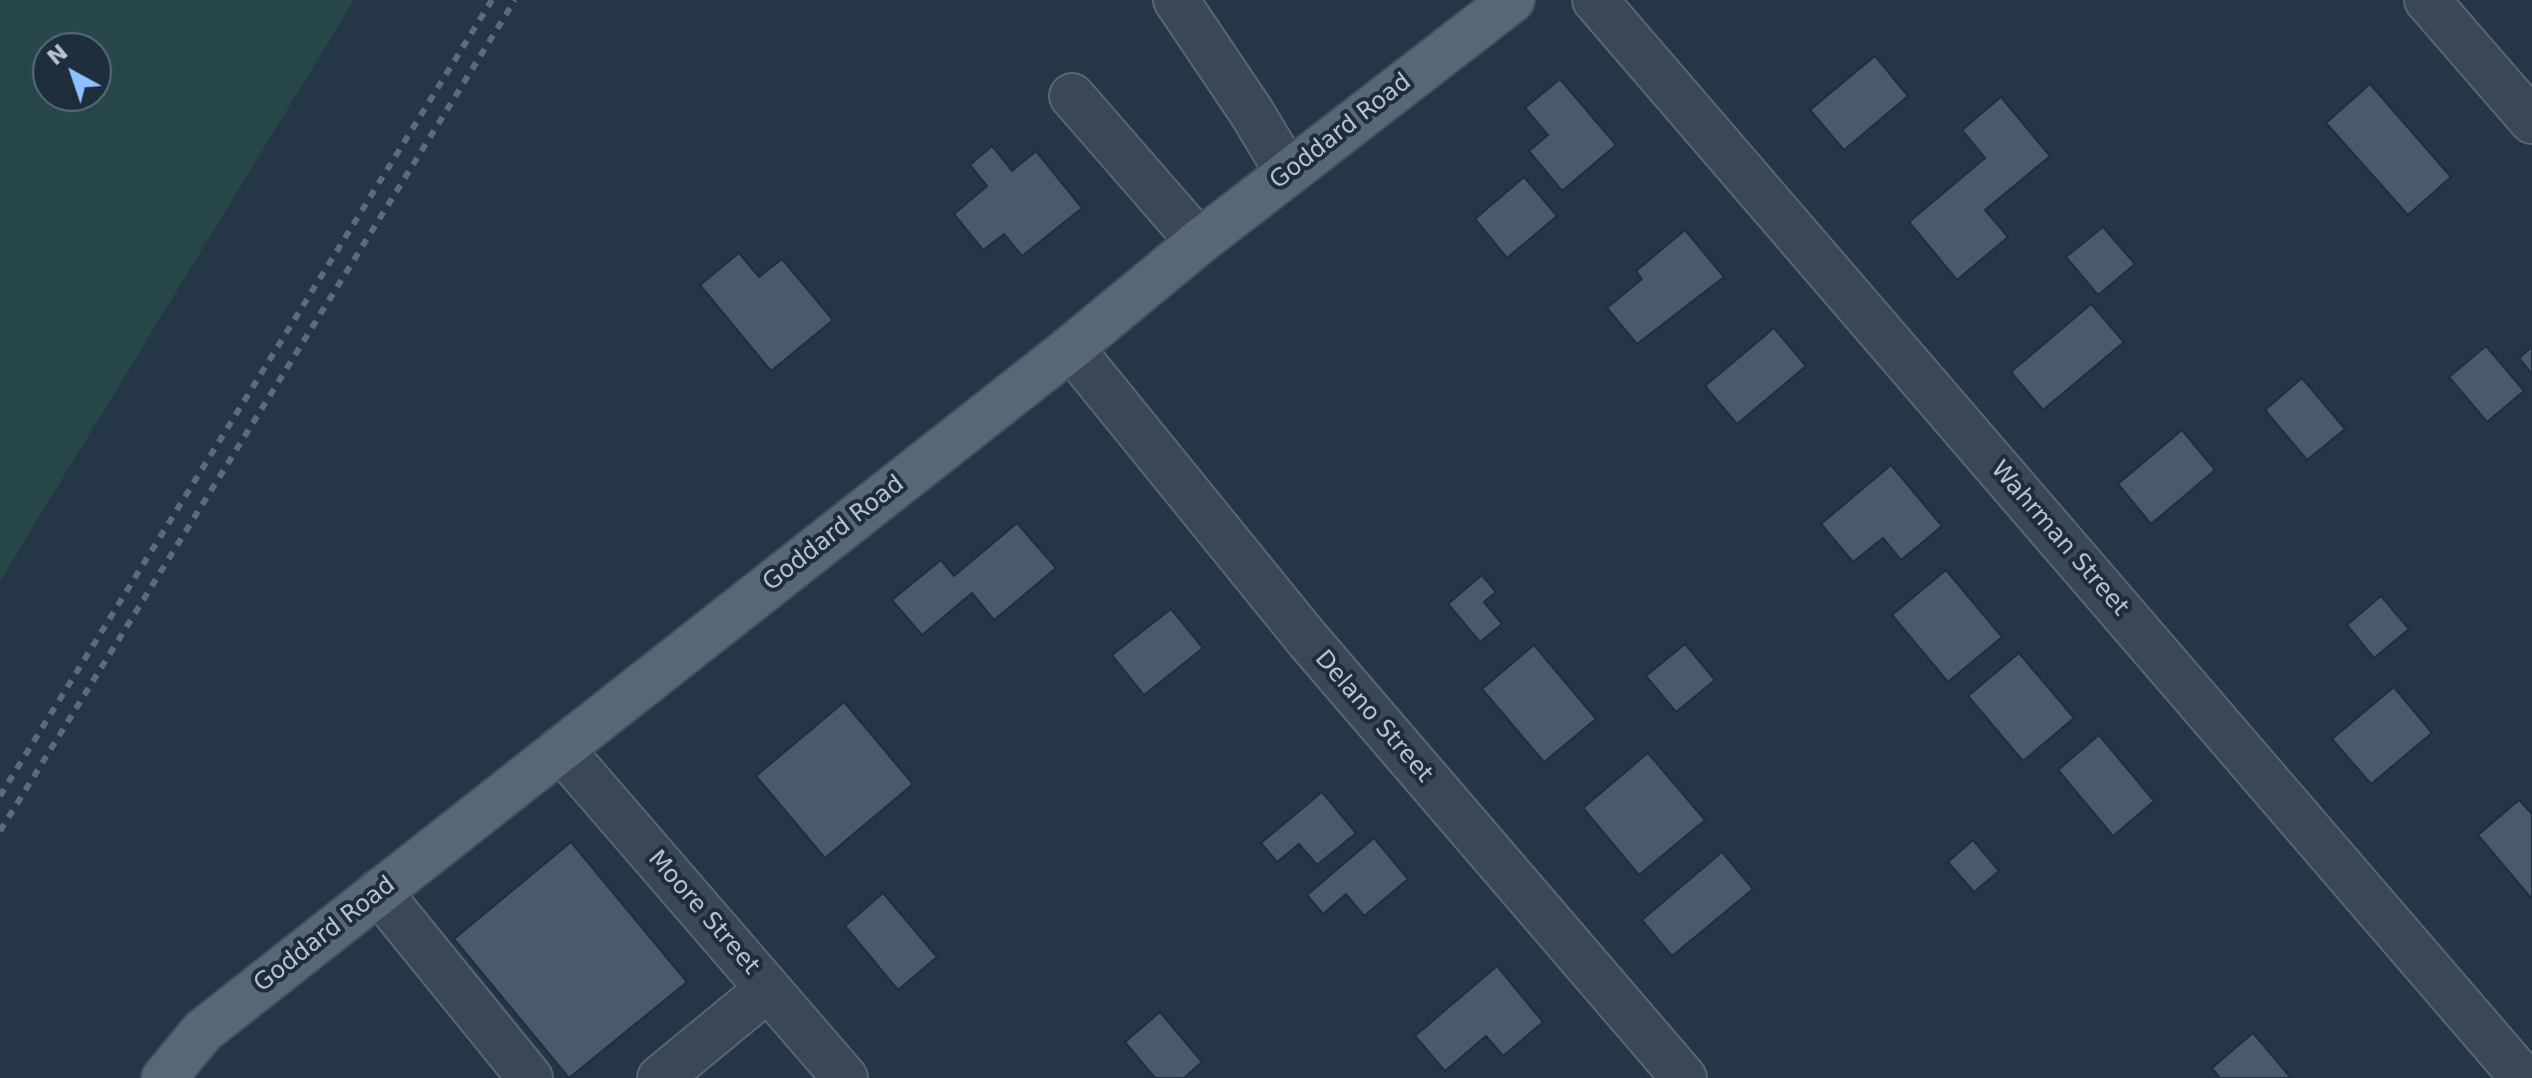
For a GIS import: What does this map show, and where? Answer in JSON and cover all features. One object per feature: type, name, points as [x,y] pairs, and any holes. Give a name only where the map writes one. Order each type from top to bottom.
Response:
[{"type":"main road","name":"Goddard Road","points":[[164,1078],[203,1031],[1071,348],[1199,242],[1512,0]]},
{"type":"street","points":[[1176,0],[1288,173]]},
{"type":"street","name":"Wahrman Street","points":[[1595,0],[2523,1078]]},
{"type":"street","points":[[2427,0],[2532,121]]},
{"type":"street","points":[[1072,96],[1199,242]]},
{"type":"street","name":"Delano Street","points":[[1071,348],[1308,640],[1684,1078]]},
{"type":"street","name":"Moore Street","points":[[561,749],[845,1078]]},
{"type":"street","points":[[379,892],[530,1078]]},
{"type":"street","points":[[660,1078],[768,989]]},
{"type":"green space","points":[[0,0],[354,0],[0,581]]},
{"type":"building","points":[[1875,56],[1908,96],[1844,150],[1810,110]]},
{"type":"building","points":[[1560,79],[1616,145],[1562,191],[1529,151],[1548,135],[1525,108]]},
{"type":"building","points":[[2370,84],[2451,177],[2408,215],[2326,123]]},
{"type":"building","points":[[2001,97],[2050,156],[1985,210],[2008,237],[1957,280],[1909,222],[1985,158],[1962,130]]},
{"type":"building","points":[[992,146],[1012,171],[1036,151],[1082,208],[1022,256],[1004,234],[983,250],[954,214],[987,186],[970,165]]},
{"type":"building","points":[[1524,177],[1557,216],[1507,258],[1475,219]]},
{"type":"building","points":[[2103,227],[2135,264],[2098,295],[2066,257]]},
{"type":"building","points":[[1685,230],[1724,277],[1637,344],[1607,308],[1642,279],[1636,271]]},
{"type":"building","points":[[739,253],[759,277],[782,259],[833,320],[771,371],[700,285]]},
{"type":"building","points":[[2091,304],[2124,342],[2043,410],[2011,372]]},
{"type":"building","points":[[1774,328],[1806,366],[1737,424],[1705,386]]},
{"type":"building","points":[[2486,346],[2524,391],[2487,422],[2449,377]]},
{"type":"building","points":[[2532,347],[2532,374],[2519,358]]},
{"type":"building","points":[[2302,378],[2345,429],[2307,460],[2265,410]]},
{"type":"building","points":[[2182,430],[2215,470],[2151,524],[2118,484]]},
{"type":"building","points":[[1891,465],[1942,526],[1901,560],[1883,538],[1853,562],[1821,524]]},
{"type":"building","points":[[1017,523],[1056,568],[994,620],[972,593],[922,635],[892,600],[941,560],[954,576]]},
{"type":"building","points":[[1946,570],[2002,637],[1948,682],[1892,615]]},
{"type":"building","points":[[1482,575],[1496,592],[1484,602],[1502,624],[1480,642],[1448,604]]},
{"type":"building","points":[[2381,596],[2409,629],[2374,658],[2347,625]]},
{"type":"building","points":[[1171,609],[1203,648],[1144,695],[1112,655]]},
{"type":"building","points":[[1685,644],[1715,680],[1676,712],[1646,676]]},
{"type":"building","points":[[1534,645],[1596,719],[1544,762],[1482,689]]},
{"type":"building","points":[[2019,653],[2074,718],[2023,761],[1968,696]]},
{"type":"building","points":[[2394,687],[2432,733],[2371,784],[2332,739]]},
{"type":"building","points":[[844,702],[913,784],[825,858],[756,776]]},
{"type":"building","points":[[2099,735],[2154,801],[2113,836],[2058,770]]},
{"type":"building","points":[[1648,753],[1705,820],[1639,875],[1583,808]]},
{"type":"building","points":[[1322,792],[1356,833],[1317,865],[1299,844],[1277,862],[1261,843]]},
{"type":"building","points":[[2519,800],[2532,814],[2532,899],[2478,835]]},
{"type":"building","points":[[1374,838],[1408,879],[1364,916],[1346,894],[1323,914],[1307,895]]},
{"type":"building","points":[[1973,840],[1999,871],[1974,892],[1948,862]]},
{"type":"building","points":[[571,842],[687,982],[569,1078],[454,939]]},
{"type":"building","points":[[1722,852],[1753,889],[1672,956],[1642,920]]},
{"type":"building","points":[[883,893],[937,957],[898,990],[845,926]]},
{"type":"building","points":[[1497,966],[1543,1022],[1503,1056],[1486,1036],[1445,1071],[1415,1036]]},
{"type":"building","points":[[1160,1012],[1202,1062],[1184,1078],[1155,1078],[1125,1042]]},
{"type":"building","points":[[2253,1033],[2291,1078],[2220,1078],[2212,1068]]},
{"type":"railway","points":[[0,796],[492,0]]},
{"type":"railway","points":[[0,831],[515,0]]}]
